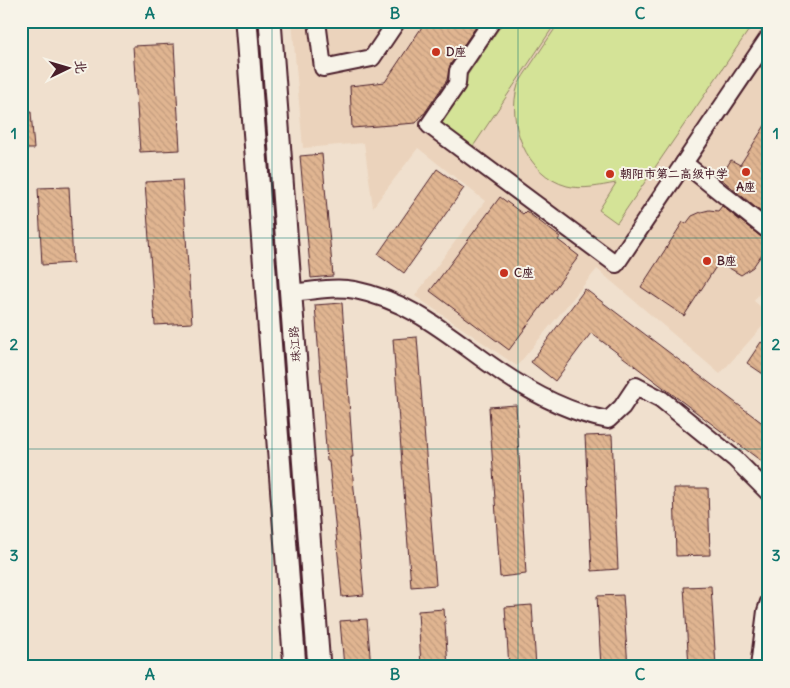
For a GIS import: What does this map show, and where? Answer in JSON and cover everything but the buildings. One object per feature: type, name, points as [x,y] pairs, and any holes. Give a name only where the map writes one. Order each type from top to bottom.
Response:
[{"type":"main road","name":"珠江路","points":[[246,21],[295,667]]},
{"type":"main road","name":"珠江路","points":[[270,21],[319,667]]},
{"type":"street","points":[[317,21],[323,68],[372,58],[397,21]]},
{"type":"street","points":[[492,21],[458,71],[457,84],[429,125],[616,264],[769,37]]},
{"type":"street","points":[[684,163],[769,231]]},
{"type":"street","points":[[291,292],[336,289],[354,290],[406,307],[445,330],[488,364],[527,389],[590,417],[608,420],[622,407],[636,386],[661,399],[734,459],[769,493]]},
{"type":"street","points":[[759,667],[766,611],[769,602]]},
{"type":"shaded area","name":"朝阳市第二高级中学","points":[[292,21],[769,21],[769,279],[754,301],[769,314],[769,319],[720,374],[597,269],[517,366],[415,296],[485,201],[418,148],[373,207],[364,143],[303,148]]},
{"type":"green space","points":[[504,21],[557,21],[472,148],[435,123]]},
{"type":"green space","points":[[560,21],[755,21],[617,223],[599,210],[616,183],[579,188],[567,186],[553,180],[540,171],[530,159],[517,130],[515,100],[518,85]]},
{"type":"place","name":"D座","points":[[436,52]]},
{"type":"place","name":"A座","points":[[746,172]]},
{"type":"place","name":"朝阳市第二高级中学","points":[[610,174]]},
{"type":"place","name":"B座","points":[[707,261]]},
{"type":"place","name":"C座","points":[[504,273]]}]
